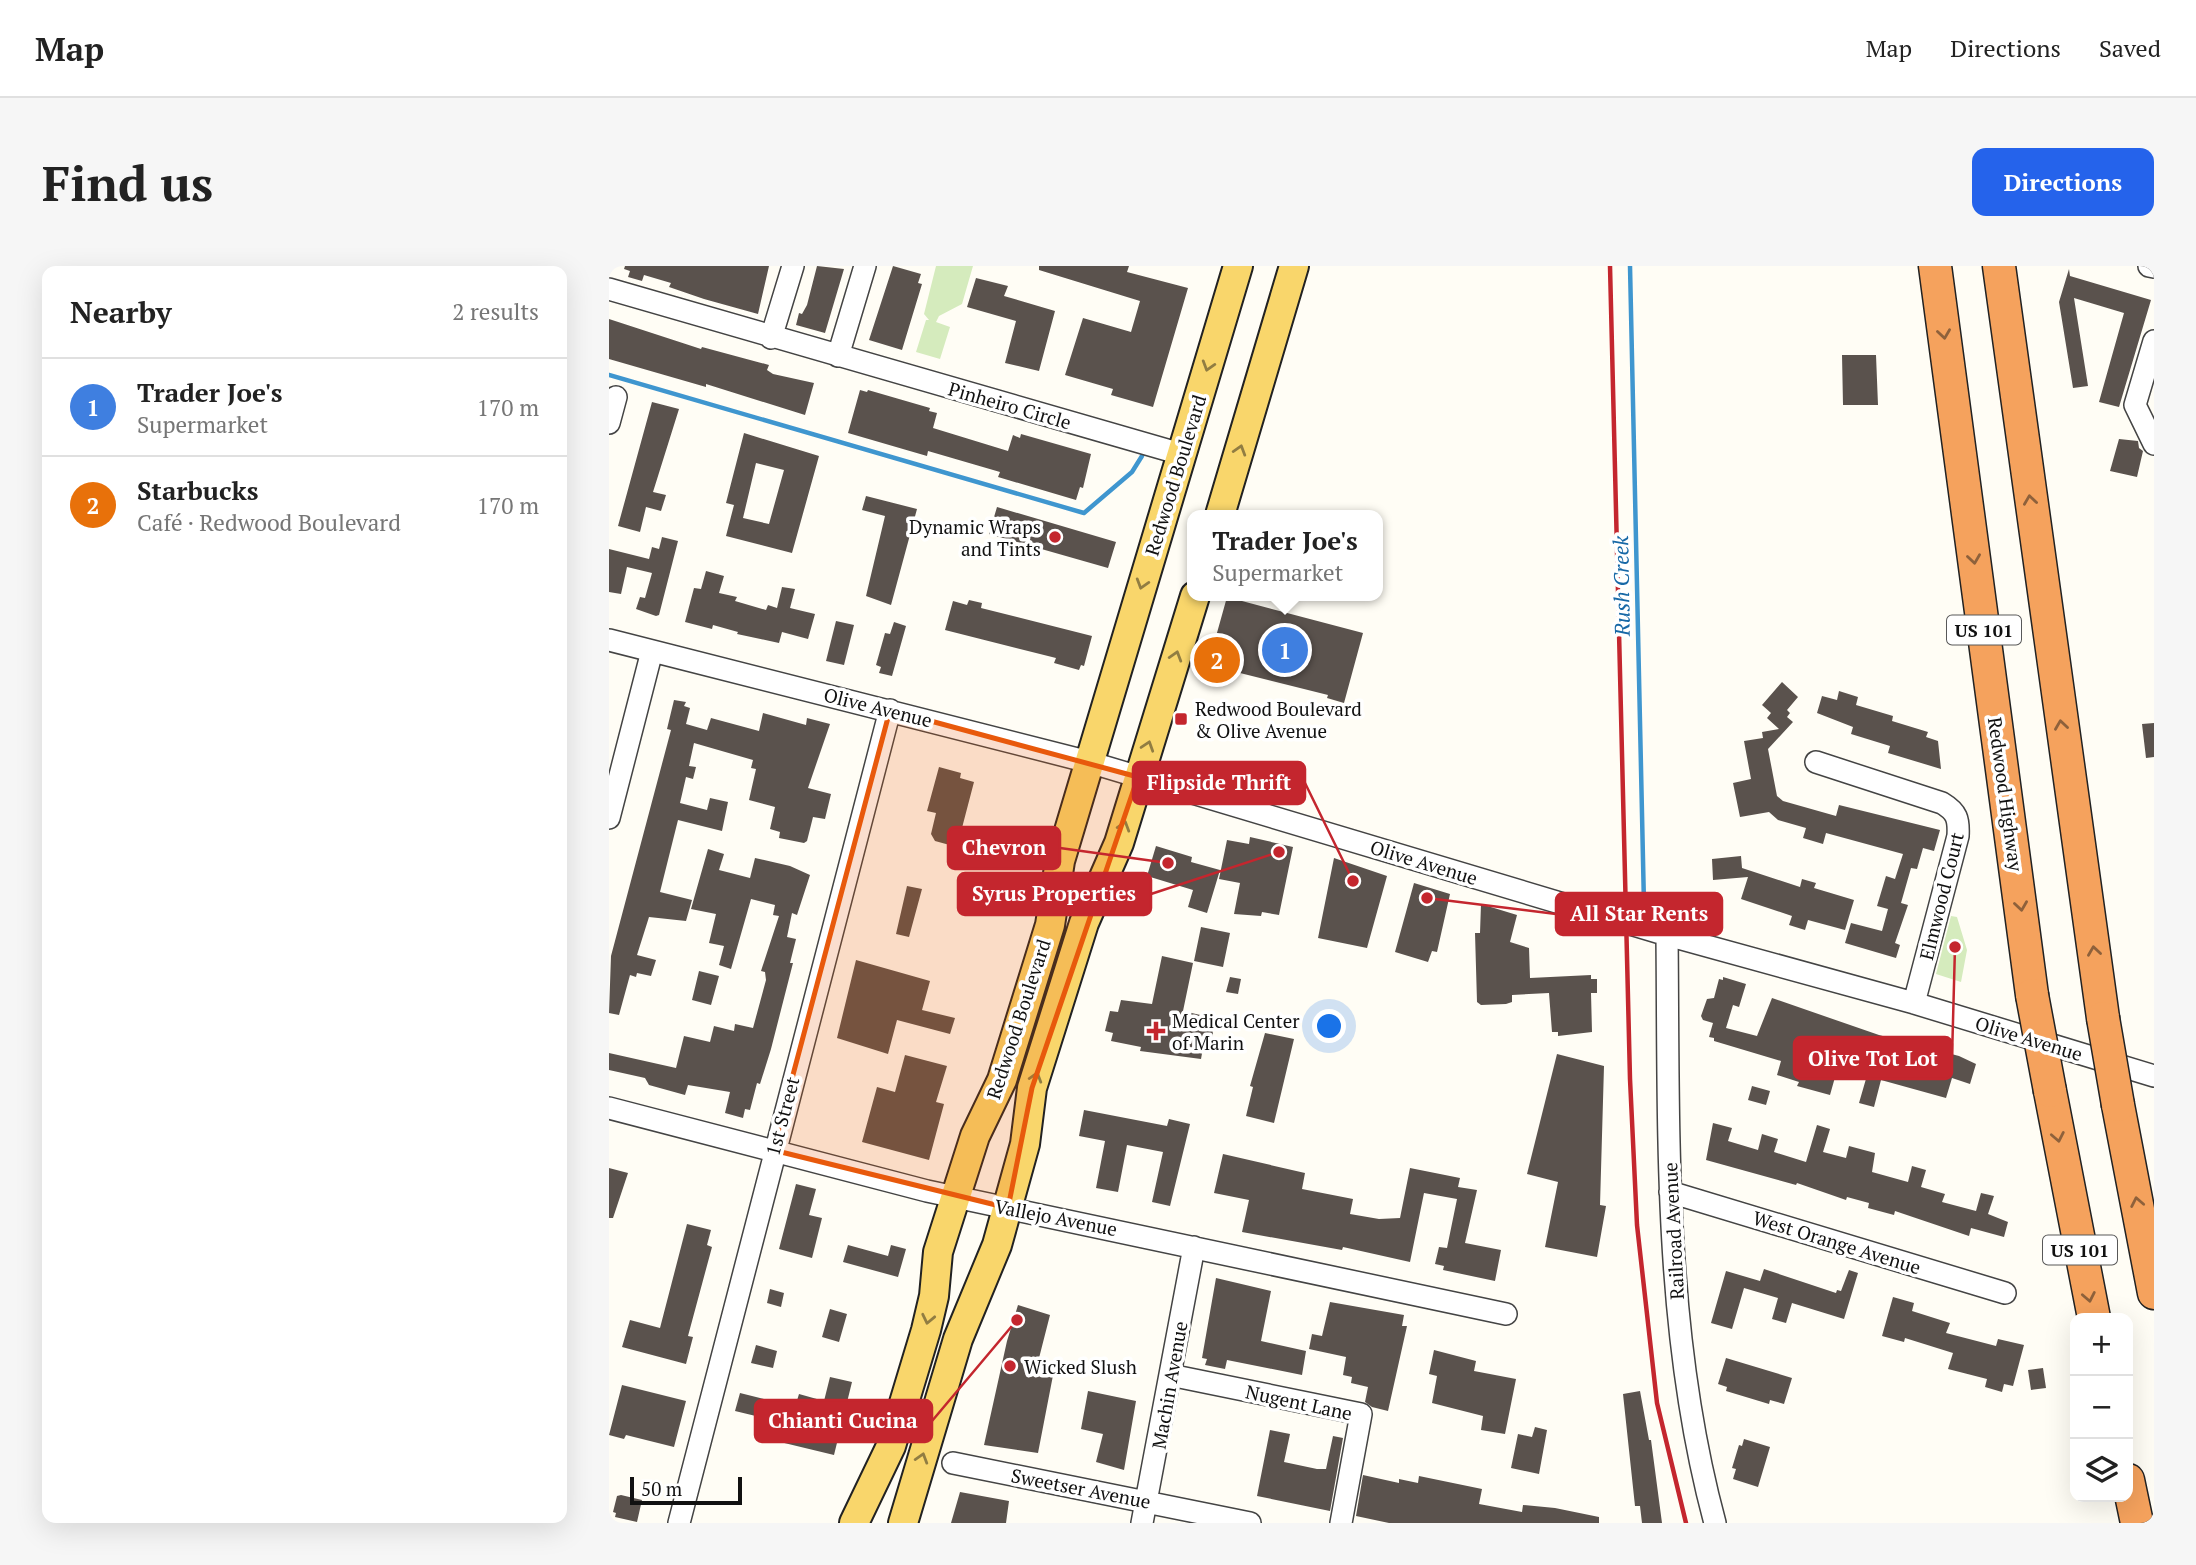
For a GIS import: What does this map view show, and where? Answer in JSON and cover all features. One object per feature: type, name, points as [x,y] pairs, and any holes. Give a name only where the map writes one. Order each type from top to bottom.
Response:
[{"type":"highway","name":"Redwood Highway","points":[[1935,266],[2032,995],[2093,1313]]},
{"type":"highway","name":"US 101","points":[[1999,266],[2103,1018],[2154,1293]]},
{"type":"highway","points":[[2132,1502],[2136,1520]]},
{"type":"main road","name":"Redwood Boulevard","points":[[854,1523],[878,1477],[895,1434],[926,1331],[938,1252],[975,1136],[1002,1080],[1050,925],[1060,861],[1238,266]]},
{"type":"main road","points":[[1221,510],[1294,266]]},
{"type":"main road","name":"Redwood Boulevard","points":[[903,1523],[958,1339],[991,1266],[1025,1144],[1032,1088],[1084,923],[1107,876],[1193,601]]},
{"type":"street","points":[[771,338],[793,266]]},
{"type":"street","points":[[838,356],[865,266]]},
{"type":"street","points":[[2149,266],[2154,268]]},
{"type":"street","name":"Pinheiro Circle","points":[[609,289],[771,338],[1181,454]]},
{"type":"street","points":[[2154,341],[2135,405],[2154,444]]},
{"type":"street","points":[[609,423],[616,397]]},
{"type":"street","name":"Olive Avenue","points":[[609,640],[1139,776],[1667,935],[1914,1003],[2154,1076]]},
{"type":"street","points":[[609,818],[652,651]]},
{"type":"street","name":"1st Street","points":[[678,1523],[773,1150],[890,710]]},
{"type":"street","name":"Elmwood Court","points":[[1816,762],[1942,803],[1954,810],[1959,819],[1958,836],[1914,1003]]},
{"type":"street","name":"Railroad Avenue","points":[[1667,935],[1670,1192],[1677,1324],[1691,1417],[1715,1523]]},
{"type":"street","name":"Vallejo Avenue","points":[[609,1108],[956,1197],[1506,1314]]},
{"type":"street","name":"West Orange Avenue","points":[[1670,1192],[2005,1293]]},
{"type":"street","name":"Machin Avenue","points":[[1142,1523],[1194,1247]]},
{"type":"street","name":"Nugent Lane","points":[[1170,1375],[1361,1414],[1341,1523]]},
{"type":"street","name":"Sweetser Avenue","points":[[953,1463],[1250,1523]]},
{"type":"highlighted area","points":[[890,710],[1138,777],[1032,1088],[1008,1208],[773,1150]]},
{"type":"green space","points":[[936,266],[973,266],[962,304],[939,316],[936,322],[950,327],[940,359],[916,352],[926,320],[929,320],[924,314]]},
{"type":"green space","points":[[1951,916],[1957,917],[1967,950],[1961,982],[1936,974]]},
{"type":"building","points":[[625,266],[769,266],[758,314],[704,299],[669,287],[671,283],[644,275],[642,281],[628,277],[630,271],[624,269]]},
{"type":"building","points":[[817,266],[844,269],[825,333],[796,325],[799,313],[802,314],[807,305]]},
{"type":"building","points":[[893,266],[921,274],[918,283],[922,284],[902,350],[869,340]]},
{"type":"building","points":[[1039,266],[1129,266],[1127,272],[1188,288],[1153,407],[1111,395],[1113,389],[1065,375],[1083,318],[1131,332],[1140,301],[1039,270]]},
{"type":"building","points":[[2069,269],[2070,276],[2151,300],[2119,407],[2099,402],[2124,313],[2074,298],[2088,386],[2073,388],[2059,302]]},
{"type":"building","points":[[976,278],[1008,286],[1004,296],[1055,311],[1039,371],[1005,363],[1016,321],[967,307]]},
{"type":"building","points":[[609,319],[701,349],[702,347],[769,365],[767,370],[773,374],[814,383],[805,415],[706,384],[706,387],[609,359]]},
{"type":"building","points":[[1842,355],[1876,355],[1878,405],[1843,405]]},
{"type":"building","points":[[860,390],[930,408],[929,411],[937,413],[933,428],[1008,451],[1013,435],[1020,438],[1021,434],[1091,454],[1083,488],[1080,487],[1076,500],[998,477],[1000,472],[928,451],[927,456],[848,433]]},
{"type":"building","points":[[652,402],[679,409],[653,492],[666,495],[661,511],[646,507],[640,532],[618,526]]},
{"type":"building","points":[[744,433],[819,456],[792,553],[726,536],[734,505],[726,503]],"holes":[[[756,463],[784,470],[769,524],[743,518]]]},
{"type":"building","points":[[2119,439],[2138,441],[2139,448],[2143,451],[2137,477],[2110,471]]},
{"type":"building","points":[[866,496],[917,509],[891,605],[866,596],[885,516],[862,510]]},
{"type":"building","points":[[997,507],[1116,542],[1108,568],[989,534]]},
{"type":"building","points":[[662,537],[678,541],[659,615],[656,616],[636,609],[640,597],[645,598],[652,573],[627,567],[621,594],[609,592],[609,549],[649,559],[652,547],[659,549]]},
{"type":"building","points":[[706,571],[724,576],[719,593],[737,597],[735,601],[766,610],[768,605],[777,608],[782,587],[795,589],[790,608],[815,614],[808,639],[782,632],[779,643],[737,634],[738,632],[713,625],[712,629],[685,622],[694,588],[701,589]]},
{"type":"building","points":[[969,600],[982,603],[981,608],[1092,636],[1084,666],[1081,665],[1079,670],[1054,663],[1056,658],[945,630],[953,601],[967,605]]},
{"type":"building","points":[[1226,601],[1242,601],[1363,633],[1344,703],[1327,698],[1328,695],[1208,665]]},
{"type":"building","points":[[836,621],[854,625],[844,665],[826,661]]},
{"type":"building","points":[[894,622],[906,626],[892,676],[879,673],[881,667],[876,665],[885,633],[890,634]]},
{"type":"building","points":[[1782,682],[1798,697],[1787,710],[1790,713],[1787,717],[1793,722],[1768,749],[1777,796],[1783,801],[1836,816],[1839,805],[1940,830],[1934,851],[1923,848],[1917,869],[1911,868],[1901,903],[1908,905],[1895,943],[1900,945],[1896,958],[1845,943],[1851,923],[1882,931],[1888,909],[1877,906],[1886,876],[1895,879],[1903,854],[1826,833],[1823,844],[1803,838],[1806,828],[1778,820],[1769,812],[1740,817],[1733,783],[1751,779],[1744,741],[1763,738],[1762,732],[1779,729],[1767,718],[1771,713],[1762,705]]},
{"type":"building","points":[[1839,691],[1858,697],[1856,705],[1893,716],[1892,721],[1928,732],[1926,737],[1938,741],[1941,769],[1888,753],[1890,746],[1851,734],[1853,727],[1817,713],[1822,696],[1837,700]]},
{"type":"building","points":[[674,700],[686,702],[684,706],[690,708],[686,724],[707,730],[711,718],[759,731],[763,713],[806,725],[807,718],[830,724],[808,788],[831,794],[825,819],[813,817],[807,841],[804,843],[779,838],[780,832],[770,829],[775,807],[749,800],[756,769],[751,768],[753,760],[694,743],[689,766],[696,767],[693,779],[686,777],[680,803],[707,810],[710,798],[728,802],[722,831],[678,820],[660,892],[692,900],[686,921],[649,917],[637,955],[656,960],[651,976],[637,973],[636,977],[630,975],[619,1015],[609,1013],[611,956],[671,730],[667,729]]},
{"type":"building","points":[[2154,723],[2154,757],[2146,758],[2142,724]]},
{"type":"building","points":[[939,767],[961,773],[960,778],[974,782],[957,847],[935,841],[931,834],[936,813],[927,811]]},
{"type":"building","points":[[1250,837],[1293,847],[1279,915],[1262,912],[1261,916],[1234,914],[1240,883],[1219,879],[1227,840],[1249,844]]},
{"type":"building","points":[[1156,846],[1192,857],[1191,862],[1220,870],[1207,913],[1188,907],[1193,890],[1147,876]]},
{"type":"building","points":[[708,849],[724,854],[719,870],[750,878],[755,858],[790,866],[810,875],[797,915],[792,913],[787,937],[796,939],[790,963],[793,963],[771,1049],[760,1084],[757,1083],[750,1110],[745,1109],[743,1118],[725,1113],[730,1092],[688,1085],[685,1095],[649,1085],[645,1078],[609,1070],[609,1053],[676,1068],[684,1036],[710,1042],[714,1026],[734,1031],[735,1024],[753,1028],[766,980],[765,972],[761,971],[779,916],[773,915],[775,905],[751,899],[731,969],[719,965],[724,946],[709,943],[716,914],[691,909]]},
{"type":"building","points":[[1741,856],[1742,868],[1800,887],[1802,879],[1816,883],[1814,888],[1854,900],[1845,930],[1808,920],[1805,930],[1789,925],[1792,916],[1741,899],[1748,877],[1713,880],[1712,859]]},
{"type":"building","points":[[1334,858],[1387,876],[1367,948],[1318,938]]},
{"type":"building","points":[[1414,883],[1450,894],[1437,952],[1432,951],[1428,962],[1395,952]]},
{"type":"building","points":[[907,886],[922,889],[909,937],[896,934]]},
{"type":"building","points":[[1481,904],[1517,915],[1510,942],[1529,948],[1530,978],[1591,975],[1591,979],[1597,979],[1597,993],[1591,993],[1592,1032],[1558,1036],[1558,1032],[1552,1032],[1549,993],[1512,995],[1512,1002],[1506,1004],[1481,1005],[1477,1002],[1475,933],[1480,933]]},
{"type":"building","points":[[1201,927],[1230,933],[1223,967],[1194,961]]},
{"type":"building","points":[[1162,956],[1193,963],[1183,1011],[1209,1017],[1207,1027],[1212,1028],[1213,1034],[1210,1045],[1203,1048],[1201,1059],[1140,1051],[1141,1047],[1111,1041],[1113,1033],[1105,1031],[1110,1011],[1118,1012],[1121,1000],[1152,1004]]},
{"type":"building","points":[[856,960],[930,981],[922,1010],[955,1018],[950,1034],[897,1020],[888,1054],[837,1038]]},
{"type":"building","points":[[699,971],[719,976],[711,1005],[692,1000]]},
{"type":"building","points":[[1230,977],[1241,979],[1238,994],[1226,992]]},
{"type":"building","points":[[1723,977],[1746,984],[1739,1007],[1733,1005],[1726,1028],[1757,1036],[1772,998],[1879,1035],[1959,1056],[1976,1064],[1970,1084],[1952,1078],[1946,1098],[1881,1080],[1874,1107],[1859,1103],[1870,1065],[1841,1056],[1830,1095],[1797,1086],[1799,1082],[1777,1075],[1781,1061],[1714,1041],[1714,1038],[1709,1037],[1713,1023],[1703,1020],[1701,1016],[1707,999],[1714,998],[1719,979],[1723,980]]},
{"type":"building","points":[[1265,1033],[1294,1039],[1274,1123],[1246,1116],[1253,1087],[1250,1086]]},
{"type":"building","points":[[1557,1054],[1604,1066],[1600,1205],[1606,1206],[1597,1257],[1545,1247],[1558,1182],[1527,1174]]},
{"type":"building","points":[[905,1055],[947,1066],[936,1102],[944,1104],[929,1160],[862,1142],[877,1087],[895,1092]]},
{"type":"building","points":[[1752,1086],[1770,1091],[1766,1105],[1748,1100]]},
{"type":"building","points":[[1084,1110],[1167,1126],[1169,1119],[1190,1124],[1170,1206],[1152,1202],[1163,1152],[1127,1145],[1118,1192],[1096,1188],[1105,1141],[1079,1136]]},
{"type":"building","points":[[1713,1123],[1732,1128],[1728,1141],[1758,1150],[1762,1134],[1778,1139],[1774,1152],[1806,1162],[1817,1125],[1830,1129],[1823,1152],[1846,1158],[1849,1146],[1875,1153],[1872,1172],[1908,1182],[1912,1166],[1926,1170],[1921,1187],[1945,1194],[1942,1202],[1976,1211],[1981,1193],[1994,1196],[1988,1214],[2008,1222],[2004,1237],[1971,1228],[1969,1236],[1895,1211],[1894,1215],[1868,1208],[1869,1203],[1847,1197],[1846,1200],[1797,1183],[1796,1185],[1706,1160]]},
{"type":"building","points":[[1223,1154],[1305,1173],[1302,1189],[1353,1199],[1350,1214],[1379,1219],[1400,1218],[1410,1168],[1460,1178],[1458,1187],[1477,1190],[1465,1243],[1501,1250],[1495,1281],[1443,1270],[1444,1266],[1435,1264],[1439,1247],[1447,1248],[1457,1199],[1424,1193],[1410,1262],[1343,1247],[1342,1250],[1242,1232],[1249,1200],[1214,1193]]},
{"type":"building","points":[[609,1168],[628,1173],[613,1218],[609,1218]]},
{"type":"building","points":[[796,1184],[816,1189],[809,1215],[822,1218],[812,1258],[779,1249]]},
{"type":"building","points":[[687,1224],[711,1230],[707,1245],[712,1247],[688,1336],[693,1337],[686,1364],[622,1347],[630,1320],[660,1328]]},
{"type":"building","points":[[848,1245],[888,1256],[891,1245],[906,1249],[898,1277],[843,1262]]},
{"type":"building","points":[[1764,1269],[1836,1293],[1837,1290],[1841,1291],[1849,1270],[1858,1273],[1844,1319],[1792,1303],[1786,1323],[1772,1319],[1778,1298],[1744,1288],[1732,1329],[1711,1323],[1726,1271],[1760,1281]]},
{"type":"building","points":[[1216,1278],[1271,1291],[1261,1341],[1306,1351],[1302,1375],[1227,1360],[1225,1369],[1205,1365],[1207,1359],[1202,1358]]},
{"type":"building","points":[[770,1289],[784,1293],[781,1307],[767,1303]]},
{"type":"building","points":[[1893,1297],[1914,1303],[1912,1311],[1950,1323],[1946,1333],[1996,1346],[1998,1339],[2024,1345],[2013,1386],[2004,1384],[2002,1392],[1985,1387],[1987,1379],[1948,1369],[1953,1353],[1905,1338],[1904,1342],[1882,1336]]},
{"type":"building","points":[[1330,1302],[1404,1315],[1402,1326],[1407,1326],[1388,1411],[1372,1407],[1365,1402],[1368,1387],[1351,1383],[1352,1377],[1343,1375],[1346,1357],[1309,1349],[1312,1334],[1322,1336]]},
{"type":"building","points":[[1018,1305],[1050,1315],[1038,1362],[1055,1365],[1038,1453],[984,1445],[1007,1341]]},
{"type":"building","points":[[830,1309],[847,1314],[839,1342],[822,1337]]},
{"type":"building","points":[[756,1345],[777,1351],[773,1368],[751,1363]]},
{"type":"building","points":[[1434,1350],[1476,1361],[1474,1371],[1516,1379],[1505,1434],[1481,1430],[1483,1416],[1432,1403],[1437,1376],[1429,1374]]},
{"type":"building","points":[[1726,1358],[1792,1378],[1784,1404],[1770,1400],[1769,1404],[1726,1391],[1727,1387],[1718,1384]]},
{"type":"building","points":[[2043,1368],[2046,1388],[2031,1390],[2028,1370]]},
{"type":"building","points":[[830,1377],[852,1382],[834,1455],[776,1441],[781,1422],[735,1411],[740,1393],[795,1407],[799,1394],[824,1401]]},
{"type":"building","points":[[622,1385],[686,1401],[674,1447],[626,1435],[624,1439],[609,1435]]},
{"type":"building","points":[[1088,1391],[1136,1401],[1124,1470],[1096,1462],[1103,1434],[1081,1429]]},
{"type":"building","points":[[1640,1391],[1651,1440],[1662,1523],[1642,1523],[1640,1506],[1635,1506],[1623,1394]]},
{"type":"building","points":[[1535,1427],[1547,1430],[1539,1474],[1511,1468],[1518,1434],[1532,1437]]},
{"type":"building","points":[[1270,1430],[1290,1434],[1284,1462],[1317,1469],[1326,1469],[1333,1436],[1343,1438],[1330,1511],[1257,1496]]},
{"type":"building","points":[[1744,1439],[1770,1447],[1758,1487],[1733,1479],[1736,1469],[1732,1468],[1739,1445],[1742,1446]]},
{"type":"building","points":[[1363,1475],[1399,1483],[1399,1479],[1418,1483],[1419,1476],[1482,1489],[1479,1504],[1522,1512],[1523,1505],[1555,1508],[1599,1517],[1599,1523],[1389,1523],[1356,1516]]},
{"type":"building","points":[[960,1492],[1009,1501],[1006,1523],[951,1523]]},
{"type":"building","points":[[617,1496],[642,1500],[637,1522],[615,1517],[616,1513],[613,1512]]},
{"type":"waterway","name":"Rush Creek","points":[[1630,266],[1644,905]]},
{"type":"waterway","points":[[609,375],[1084,513],[1132,472],[1142,456]]},
{"type":"railway","points":[[1610,266],[1630,1079],[1637,1225],[1657,1403],[1686,1523]]},
{"type":"place","name":"Dynamic Wraps and Tints","points":[[1055,537]]},
{"type":"place","name":"Trader Joe's","points":[[1285,650]]},
{"type":"place","name":"Starbucks","points":[[1217,660]]},
{"type":"place","name":"Redwood Boulevard & Olive Avenue","points":[[1181,719]]},
{"type":"place","name":"Syrus Properties","points":[[1279,852]]},
{"type":"place","name":"Chevron","points":[[1168,863]]},
{"type":"place","name":"Flipside Thrift","points":[[1353,881]]},
{"type":"place","name":"All Star Rents","points":[[1427,898]]},
{"type":"place","name":"Olive Tot Lot","points":[[1955,947]]},
{"type":"place","name":"Medical Center of Marin","points":[[1156,1031]]},
{"type":"place","name":"Chianti Cucina","points":[[1017,1320]]},
{"type":"place","name":"Wicked Slush","points":[[1010,1366]]}]
